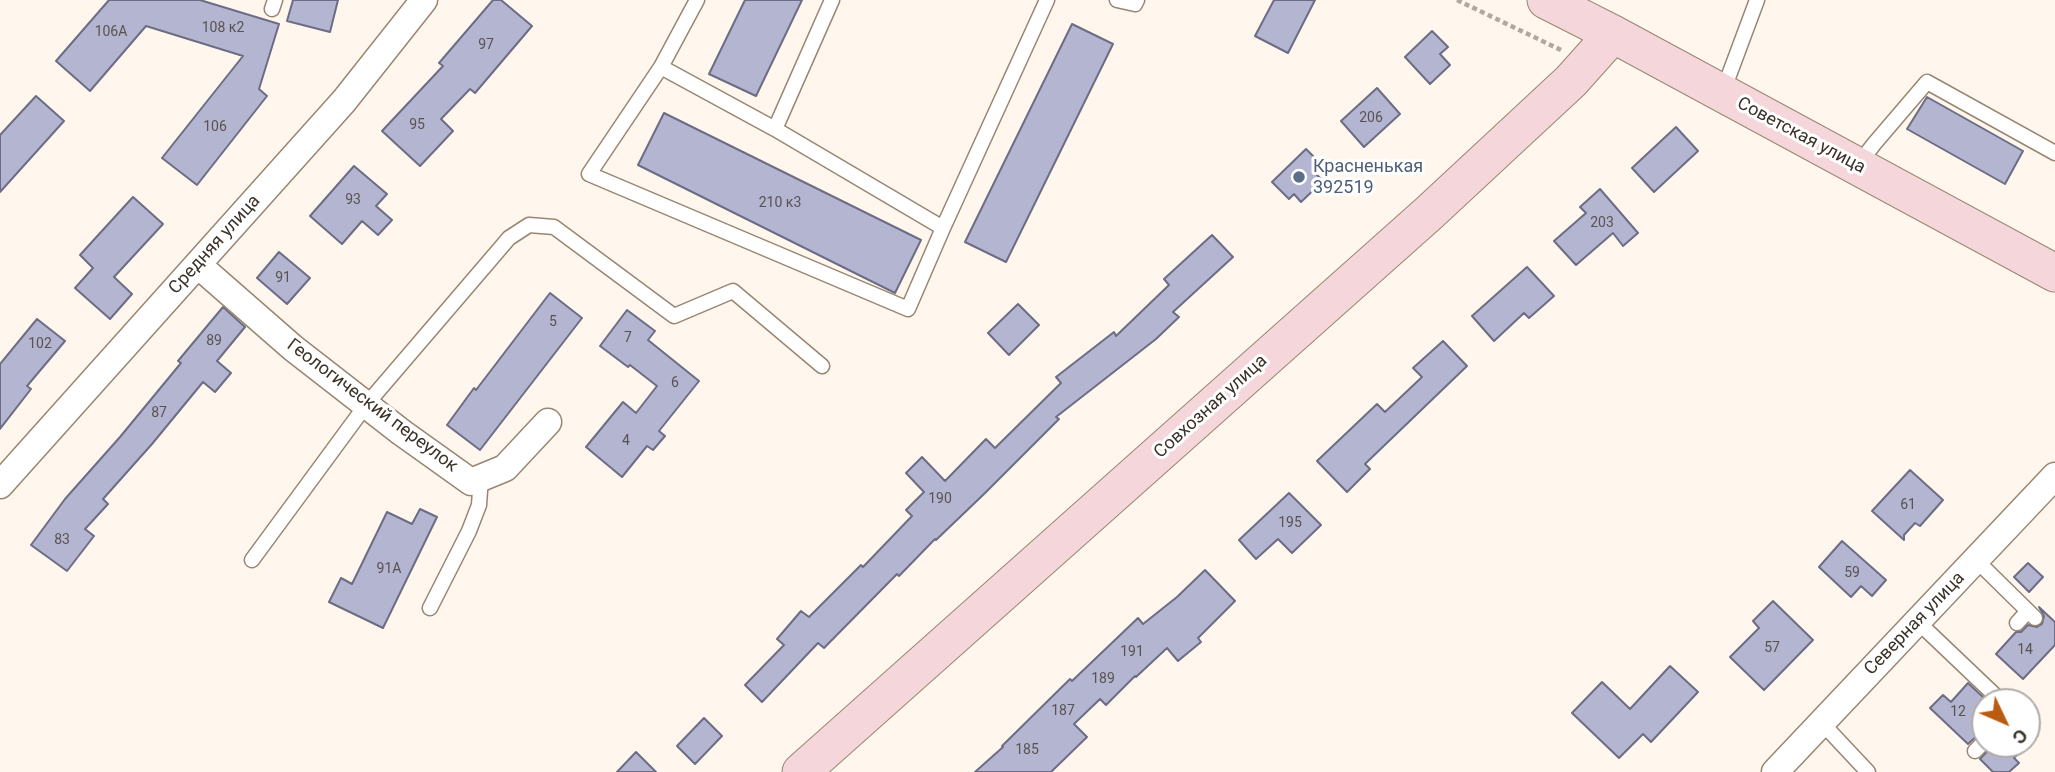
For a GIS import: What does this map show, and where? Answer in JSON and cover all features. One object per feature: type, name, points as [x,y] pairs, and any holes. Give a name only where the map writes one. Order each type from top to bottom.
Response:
[{"type":"street","name":"Средняя улица","points":[[0,485],[344,101],[424,0]]},
{"type":"street","name":"Советская улица","points":[[1546,0],[2055,273]]},
{"type":"street","name":"Совхозная улица","points":[[801,772],[1429,213],[1571,81],[1613,34]]},
{"type":"street","name":"Геологический переулок","points":[[198,265],[293,348],[471,482],[505,468],[548,422]]},
{"type":"street","name":"Северная улица","points":[[1774,772],[2055,476]]},
{"type":"lane","points":[[697,0],[661,67],[589,174],[908,309],[1047,0]]},
{"type":"lane","points":[[775,129],[832,0]]},
{"type":"lane","points":[[1117,0],[1135,4],[1137,0]]},
{"type":"lane","points":[[1723,94],[1757,0]]},
{"type":"lane","points":[[661,67],[775,129],[943,228]]},
{"type":"lane","points":[[1857,167],[1927,82],[2055,153]]},
{"type":"lane","points":[[252,560],[366,405],[509,239],[529,225],[554,227],[674,316],[733,291],[822,366]]},
{"type":"lane","points":[[430,608],[480,505],[481,477]]},
{"type":"lane","points":[[1976,560],[2031,615],[2017,623]]},
{"type":"lane","points":[[1918,622],[1987,688]]},
{"type":"lane","points":[[1822,723],[1868,772]]},
{"type":"path","points":[[1457,0],[1587,63]]},
{"type":"building","points":[[109,0],[200,0],[279,24],[259,89],[267,96],[197,185],[162,158],[243,56],[146,26],[90,91],[56,61]]},
{"type":"building","points":[[293,0],[338,0],[330,32],[287,21]]},
{"type":"building","points":[[493,0],[501,0],[532,26],[475,93],[470,89],[441,119],[453,131],[420,166],[382,131],[443,66],[439,63]]},
{"type":"building","points":[[745,0],[802,0],[756,96],[709,74]]},
{"type":"building","points":[[1274,0],[1315,0],[1288,53],[1255,36]]},
{"type":"building","points":[[1072,24],[1113,44],[1006,262],[965,242]]},
{"type":"building","points":[[1432,31],[1448,47],[1440,54],[1450,65],[1430,84],[1405,57]]},
{"type":"building","points":[[1377,88],[1400,114],[1364,147],[1341,121]]},
{"type":"building","points":[[36,96],[64,121],[0,192],[0,135]]},
{"type":"building","points":[[1927,97],[2023,151],[2005,184],[1907,129]]},
{"type":"building","points":[[664,113],[921,240],[895,293],[638,165]]},
{"type":"building","points":[[1676,127],[1698,151],[1654,192],[1632,168]]},
{"type":"building","points":[[1306,149],[1322,165],[1314,172],[1323,181],[1301,202],[1294,194],[1289,199],[1272,182]]},
{"type":"building","points":[[354,166],[387,194],[376,206],[392,220],[378,235],[362,221],[342,244],[310,216]]},
{"type":"building","points":[[1600,189],[1638,233],[1623,246],[1613,233],[1576,265],[1554,241],[1586,213],[1580,207]]},
{"type":"building","points":[[133,197],[163,224],[114,277],[132,294],[110,319],[75,288],[93,268],[80,255]]},
{"type":"building","points":[[1212,235],[1233,257],[1173,312],[1179,317],[1156,339],[1056,417],[1059,419],[984,494],[899,576],[897,574],[824,648],[818,643],[762,702],[745,685],[784,645],[777,639],[801,611],[809,617],[861,565],[863,567],[912,516],[906,510],[924,492],[906,473],[922,457],[945,481],[986,439],[995,448],[1061,383],[1056,377],[1114,332],[1116,336],[1169,285],[1164,279]]},
{"type":"building","points":[[279,252],[310,278],[287,304],[257,278]]},
{"type":"building","points":[[1527,267],[1554,296],[1529,318],[1524,313],[1494,341],[1472,316]]},
{"type":"building","points":[[550,293],[582,318],[480,450],[447,425]]},
{"type":"building","points":[[1018,304],[1039,325],[1009,355],[988,333]]},
{"type":"building","points":[[223,307],[245,327],[217,361],[231,373],[215,392],[203,382],[103,499],[108,504],[85,529],[94,536],[67,571],[31,545],[65,499],[181,363],[178,361]]},
{"type":"building","points":[[627,310],[655,331],[648,340],[699,381],[659,431],[665,436],[653,450],[647,446],[622,477],[586,447],[623,402],[636,413],[657,386],[600,346]]},
{"type":"building","points":[[37,319],[65,341],[27,386],[31,389],[0,429],[0,364]]},
{"type":"building","points":[[1443,341],[1467,366],[1365,464],[1370,469],[1347,492],[1317,461],[1377,404],[1385,412],[1422,377],[1413,368]]},
{"type":"building","points":[[1910,470],[1943,500],[1920,526],[1915,523],[1904,535],[1904,540],[1872,511]]},
{"type":"building","points":[[1289,493],[1321,525],[1292,553],[1278,539],[1256,559],[1239,540]]},
{"type":"building","points":[[420,509],[437,517],[383,628],[329,602],[341,578],[352,584],[387,512],[412,524]]},
{"type":"building","points":[[1842,541],[1886,580],[1872,596],[1861,586],[1851,597],[1819,567]]},
{"type":"building","points":[[2028,563],[2043,577],[2029,592],[2014,577]]},
{"type":"building","points":[[1205,570],[1235,601],[1198,638],[1201,642],[1178,661],[1167,648],[1106,705],[1100,699],[1074,724],[1087,737],[1051,772],[975,772],[1070,679],[1072,681],[1138,618],[1143,624]]},
{"type":"building","points":[[1773,601],[1813,640],[1764,690],[1730,657],[1759,628],[1753,621]]},
{"type":"building","points":[[2039,607],[2055,622],[2055,645],[2023,679],[1996,654],[2016,632],[2021,632],[2028,625],[2037,627],[2042,624],[2044,616]]},
{"type":"building","points":[[1670,666],[1698,692],[1651,742],[1643,734],[1619,758],[1572,713],[1602,682],[1630,709]]},
{"type":"building","points":[[1968,683],[1973,688],[1971,688],[1971,741],[1968,744],[1930,708],[1943,695],[1951,702]]},
{"type":"building","points":[[704,718],[722,736],[695,764],[677,746]]},
{"type":"building","points":[[636,752],[656,772],[617,772]]},
{"type":"building","points":[[2014,758],[2019,763],[2009,772],[1993,772],[1980,759]]},
{"type":"place","name":"Красненькая 392519","points":[[1299,177]]}]
